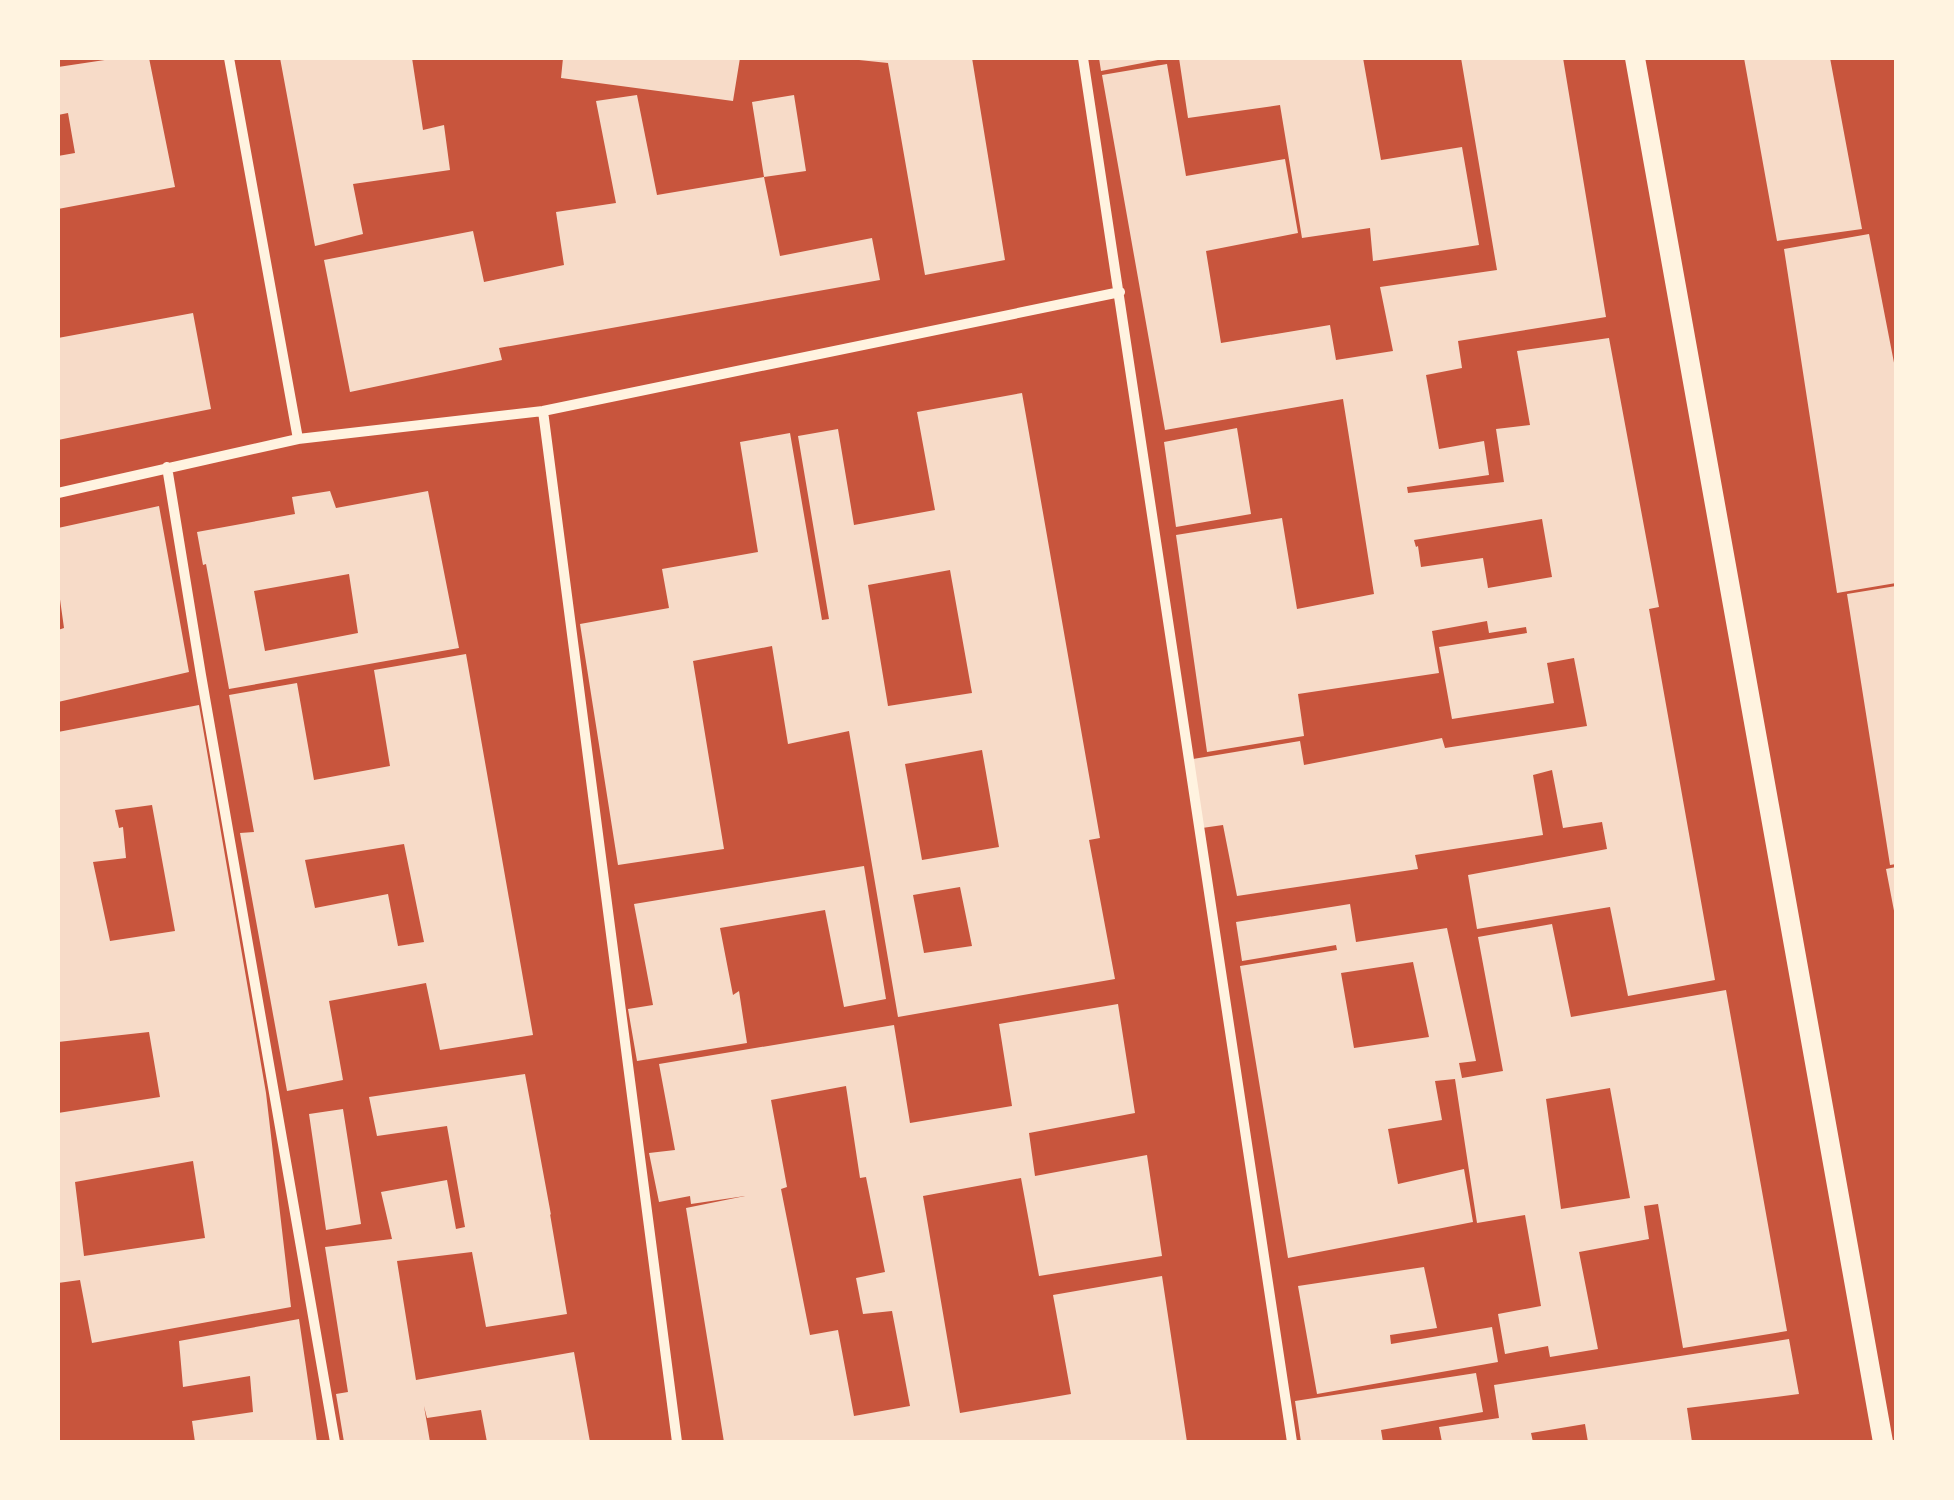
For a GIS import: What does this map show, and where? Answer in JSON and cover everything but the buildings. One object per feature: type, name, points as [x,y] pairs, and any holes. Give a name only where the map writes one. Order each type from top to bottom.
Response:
[{"type":"main road","points":[[1635,58],[1883,1442]]},
{"type":"street","points":[[228,58],[298,439]]},
{"type":"street","points":[[1083,58],[1292,1442]]},
{"type":"street","points":[[58,493],[298,439],[543,411],[1120,292]]},
{"type":"street","points":[[543,411],[678,1442]]},
{"type":"street","points":[[167,467],[335,1442]]}]
